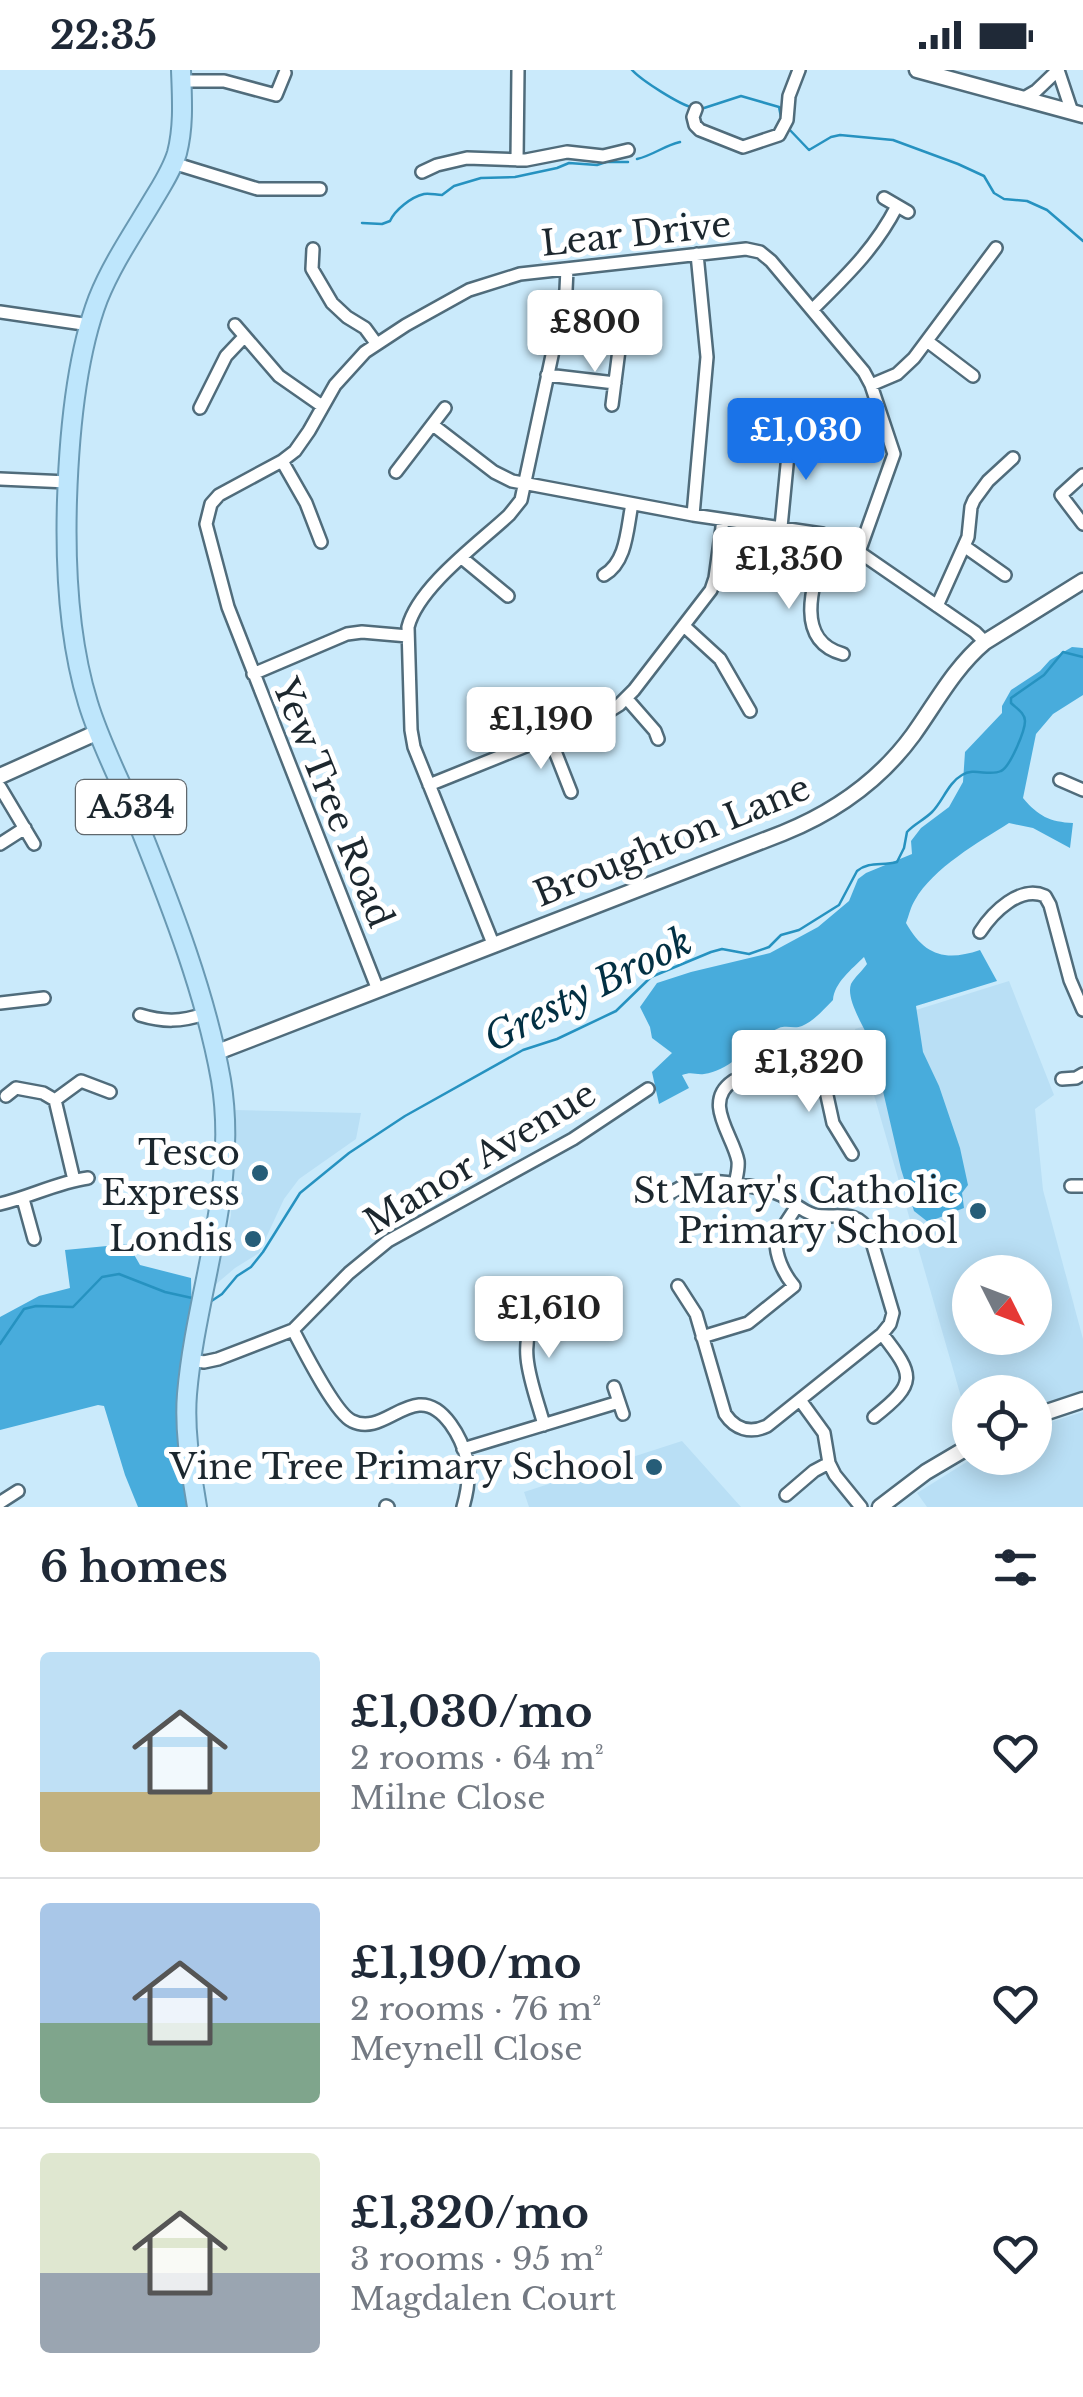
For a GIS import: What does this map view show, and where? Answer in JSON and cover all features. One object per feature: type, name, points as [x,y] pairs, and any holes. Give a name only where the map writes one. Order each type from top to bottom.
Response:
[{"type":"main road","name":"A534","points":[[181,76],[182,130],[173,163],[108,278],[90,325],[68,482],[71,614],[82,683],[98,732],[172,908],[215,1053],[225,1113],[220,1207],[191,1360],[186,1435],[197,1507]]},
{"type":"street","points":[[517,160],[518,70]]},
{"type":"street","points":[[696,109],[692,117],[700,130],[743,147],[779,134],[785,125],[789,96],[799,70]]},
{"type":"street","points":[[917,70],[1078,113]]},
{"type":"street","points":[[1024,98],[1058,70],[1078,113]]},
{"type":"street","points":[[181,76],[224,80],[276,95],[284,73]]},
{"type":"street","points":[[422,172],[467,158],[517,160],[578,152],[603,156],[628,150]]},
{"type":"street","points":[[173,163],[258,189],[320,188]]},
{"type":"street","points":[[812,310],[903,209],[884,198]]},
{"type":"street","name":"Lear Drive","points":[[238,636],[206,520],[218,495],[282,461],[300,446],[335,385],[376,344],[456,296],[487,282],[520,274],[746,249],[760,252],[771,261],[864,372],[872,385],[894,454],[859,552]]},
{"type":"street","points":[[309,253],[312,270],[332,304],[365,328],[376,344]]},
{"type":"street","points":[[693,514],[706,357],[697,254]]},
{"type":"street","points":[[872,385],[897,374],[994,258]]},
{"type":"street","points":[[494,946],[412,738],[408,636],[412,613],[420,599],[521,500],[566,290],[567,269]]},
{"type":"street","points":[[0,312],[90,325]]},
{"type":"street","points":[[235,324],[279,376],[322,406]]},
{"type":"street","points":[[189,394],[202,403],[226,356],[244,337]]},
{"type":"street","points":[[927,341],[973,377]]},
{"type":"street","points":[[612,405],[619,350]]},
{"type":"street","points":[[548,375],[614,382]]},
{"type":"street","points":[[393,452],[400,466],[446,408]]},
{"type":"street","points":[[432,425],[512,481],[828,536],[859,552],[985,642]]},
{"type":"street","points":[[781,528],[790,434]]},
{"type":"street","points":[[937,606],[968,537],[974,500],[1013,458]]},
{"type":"street","points":[[282,461],[321,542]]},
{"type":"street","points":[[1083,476],[1060,495],[1083,524]]},
{"type":"street","points":[[0,478],[68,482]]},
{"type":"street","points":[[604,576],[614,569],[621,555],[632,504]]},
{"type":"street","points":[[429,785],[603,715],[626,699],[714,583],[723,520]]},
{"type":"street","points":[[828,536],[809,611],[822,642],[837,655]]},
{"type":"street","points":[[964,546],[990,570],[1004,575]]},
{"type":"street","points":[[462,558],[508,595]]},
{"type":"street","name":"Broughton Lane","points":[[215,1053],[783,833],[844,802],[898,753],[962,663],[985,642],[1083,581]]},
{"type":"street","points":[[684,626],[720,658],[750,711]]},
{"type":"street","points":[[253,674],[347,634],[408,636]]},
{"type":"street","name":"Yew Tree Road","points":[[238,636],[378,990]]},
{"type":"street","points":[[626,699],[658,739]]},
{"type":"street","points":[[494,703],[518,716],[530,744]]},
{"type":"street","points":[[0,776],[98,732]]},
{"type":"street","points":[[549,736],[572,792]]},
{"type":"street","points":[[1060,780],[1083,790]]},
{"type":"street","points":[[0,787],[34,844]]},
{"type":"street","points":[[0,844],[25,828]]},
{"type":"street","points":[[980,932],[1002,906],[1033,893],[1045,896],[1083,1010]]},
{"type":"street","points":[[1,999],[44,998]]},
{"type":"street","points":[[140,1015],[166,1022],[204,1014]]},
{"type":"street","points":[[735,1185],[738,1162],[720,1117],[723,1092],[733,1082],[813,1052],[833,1123],[852,1154]]},
{"type":"street","points":[[0,1204],[81,1179],[55,1100],[43,1093],[11,1092],[12,1074]]},
{"type":"street","points":[[1062,1080],[1083,1074]]},
{"type":"street","points":[[55,1100],[81,1081],[110,1092]]},
{"type":"street","name":"Manor Avenue","points":[[191,1360],[218,1359],[292,1330],[349,1272],[388,1240],[573,1139],[648,1089]]},
{"type":"street","points":[[662,1197],[694,1182],[735,1185],[774,1192],[818,1216],[854,1216],[868,1228],[892,1307],[890,1324],[760,1430],[744,1430],[732,1424],[725,1414],[693,1308],[678,1286]]},
{"type":"street","points":[[23,1199],[34,1240]]},
{"type":"street","points":[[702,1337],[739,1327],[800,1284],[782,1270],[775,1244],[796,1206]]},
{"type":"street","points":[[544,1425],[526,1356],[527,1336],[540,1316],[580,1290]]},
{"type":"street","points":[[292,1330],[346,1417],[355,1423],[372,1424],[413,1406],[424,1406],[448,1420],[468,1470],[463,1507]]},
{"type":"street","points":[[874,1416],[901,1394],[906,1370],[882,1334]]},
{"type":"street","points":[[463,1450],[544,1425],[621,1408],[614,1387]]},
{"type":"street","points":[[800,1400],[824,1432],[829,1463],[835,1474],[861,1507]]},
{"type":"street","points":[[1052,1410],[1083,1400]]},
{"type":"street","points":[[880,1507],[952,1457]]},
{"type":"street","points":[[786,1495],[829,1463]]},
{"type":"street","points":[[0,1502],[18,1491]]},
{"type":"street","points":[[0,1502],[10,1507]]},
{"type":"shaded area","points":[[1072,647],[1083,648],[1083,695],[1053,714],[1036,734],[1023,798],[1045,817],[1073,823],[1070,848],[1033,828],[1009,823],[933,877],[914,902],[906,923],[920,942],[937,953],[956,955],[980,950],[997,981],[916,1006],[923,1052],[960,1148],[968,1185],[962,1193],[964,1208],[928,1222],[914,1211],[873,1048],[851,998],[851,984],[867,964],[864,957],[840,982],[833,1000],[811,1021],[799,1027],[779,1028],[725,1067],[704,1074],[682,1075],[689,1088],[659,1104],[652,1072],[672,1053],[652,1038],[640,1007],[657,983],[770,953],[818,927],[849,901],[858,879],[866,873],[912,854],[911,841],[921,828],[949,807],[963,782],[965,752],[1002,713],[1011,690]]},
{"type":"shaded area","name":"St Mary's Catholic Primary School","points":[[1009,981],[1054,1095],[1035,1109],[1043,1190],[1083,1339],[1083,1390],[1052,1401],[1052,1375],[955,1375],[855,1029]]},
{"type":"shaded area","points":[[234,1110],[361,1113],[356,1139],[299,1179],[284,1199],[259,1253],[215,1285],[231,1215]]},
{"type":"shaded area","points":[[128,1244],[140,1265],[191,1278],[196,1507],[138,1507],[104,1406],[0,1430],[0,1317],[39,1296],[70,1288],[65,1250]]},
{"type":"shaded area","points":[[1083,1412],[1083,1507],[927,1507],[917,1493],[952,1471],[952,1475],[1052,1475],[1052,1422]]},
{"type":"shaded area","name":"Vine Tree Primary School","points":[[682,1441],[741,1507],[529,1507],[524,1492]]},
{"type":"waterway","points":[[632,70],[661,92],[693,108]]},
{"type":"waterway","points":[[701,109],[741,96],[779,107],[782,122]]},
{"type":"waterway","points":[[788,128],[809,150],[840,135],[893,140],[958,164],[984,176],[994,193],[1004,199],[1027,201],[1047,210],[1083,241]]},
{"type":"waterway","points":[[637,159],[680,142]]},
{"type":"waterway","points":[[362,223],[390,221],[414,198],[442,195],[454,186],[481,178],[515,177],[569,163],[628,162]]},
{"type":"waterway","name":"Gresty Brook","points":[[210,1302],[251,1267],[300,1193],[349,1153],[405,1116],[523,1050],[557,1039],[616,1011],[651,977],[722,949],[749,954],[769,947],[781,935],[799,930],[839,905],[857,871],[897,862],[907,832],[932,812],[957,778],[967,773],[996,773],[1005,768],[1025,721],[1011,698],[1044,675],[1063,652],[1083,657]]},
{"type":"waterway","points":[[0,1344],[24,1309],[73,1307],[102,1277],[119,1274],[192,1298]]},
{"type":"place","name":"Tesco Express","points":[[260,1173]]},
{"type":"place","name":"St Mary's Catholic Primary School","points":[[978,1211]]},
{"type":"place","name":"Londis","points":[[253,1239]]},
{"type":"place","name":"Vine Tree Primary School","points":[[654,1467]]}]
